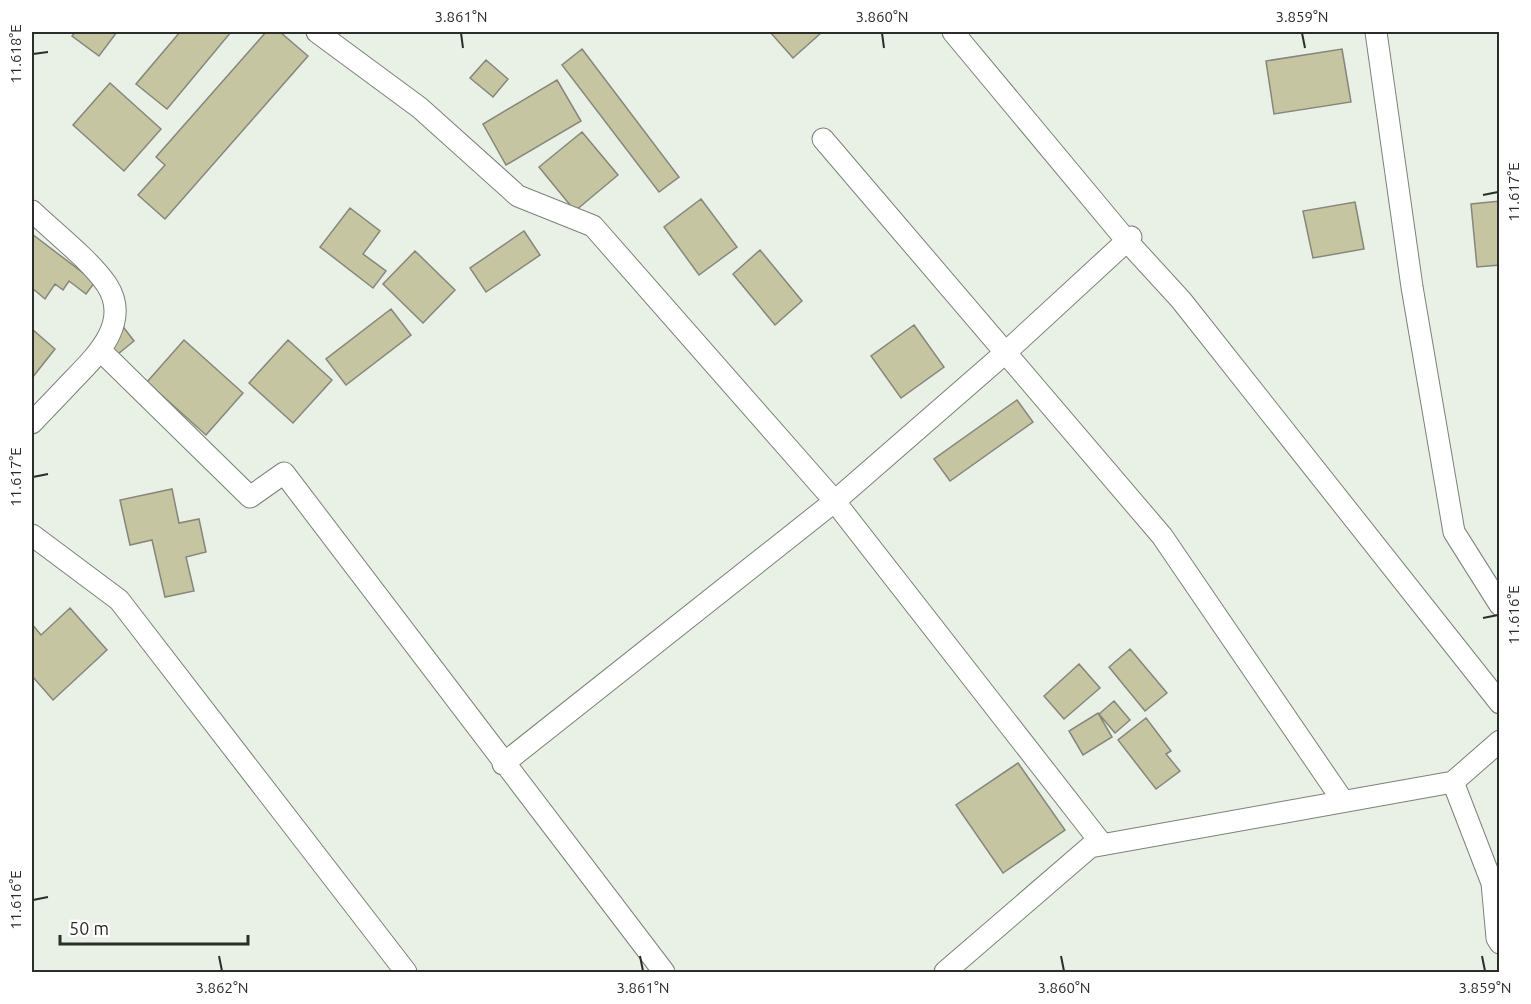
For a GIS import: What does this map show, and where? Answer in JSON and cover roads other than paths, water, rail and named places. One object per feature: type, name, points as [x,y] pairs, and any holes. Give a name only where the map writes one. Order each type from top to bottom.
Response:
[{"type":"street","points":[[317,32],[420,108],[519,196],[593,226],[835,501],[1102,844]]},
{"type":"street","points":[[953,32],[1180,300],[1500,703]]},
{"type":"street","points":[[1376,32],[1412,287],[1454,532],[1500,605]]},
{"type":"street","points":[[823,139],[1162,536],[1343,801]]},
{"type":"street","points":[[32,211],[98,273],[109,288],[115,308],[113,328],[101,351],[32,423]]},
{"type":"street","points":[[503,764],[835,501],[1005,353],[1129,239]]},
{"type":"street","points":[[101,351],[250,497],[284,473],[503,764],[664,972]]},
{"type":"street","points":[[32,535],[119,600],[406,972]]},
{"type":"street","points":[[945,972],[1090,847],[1453,782],[1500,741]]},
{"type":"street","points":[[1453,782],[1496,883],[1497,938],[1500,943]]}]
